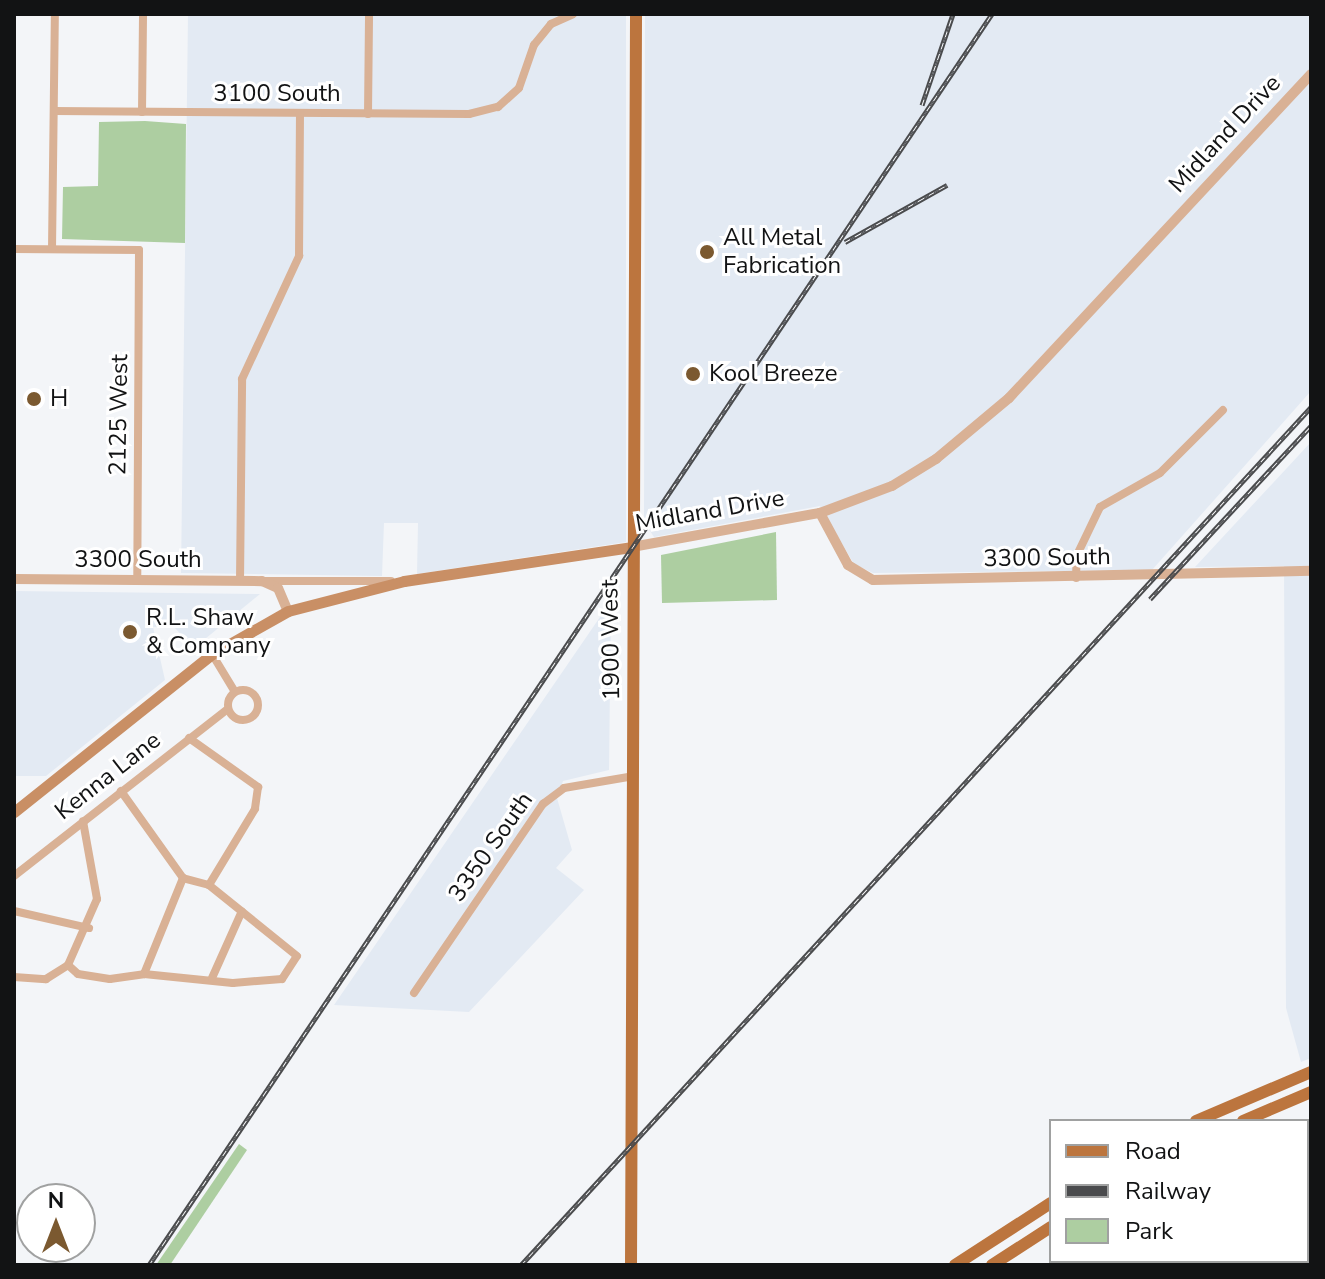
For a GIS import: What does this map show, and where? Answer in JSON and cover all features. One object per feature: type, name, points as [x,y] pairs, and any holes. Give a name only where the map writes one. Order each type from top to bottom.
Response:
[{"type":"main road","name":"1900 West","points":[[631,1265],[636,14]]},
{"type":"main road","name":"Midland Drive","points":[[14,812],[212,654],[288,611],[404,581],[632,547]]},
{"type":"main road","points":[[1201,1119],[1311,1072]]},
{"type":"main road","points":[[1248,1119],[1311,1092]]},
{"type":"main road","points":[[955,1265],[1049,1204]]},
{"type":"main road","points":[[992,1265],[1049,1228]]},
{"type":"street","points":[[14,249],[52,249],[55,14]]},
{"type":"street","points":[[142,112],[143,14]]},
{"type":"street","points":[[368,114],[369,14]]},
{"type":"street","name":"3100 South","points":[[54,111],[469,114],[498,107],[519,88],[534,45],[551,24],[573,14]]},
{"type":"street","name":"Midland Drive","points":[[632,547],[820,513],[892,486],[1005,401],[1311,74]]},
{"type":"street","points":[[240,581],[242,379],[299,256],[300,113]]},
{"type":"street","name":"2125 West","points":[[52,249],[139,250],[137,580]]},
{"type":"street","points":[[1076,578],[1077,555],[1100,507],[1160,473],[1223,410]]},
{"type":"street","name":"3300 South","points":[[820,513],[848,565],[873,580],[1311,571]]},
{"type":"street","name":"3300 South","points":[[14,579],[404,581]]},
{"type":"street","points":[[262,581],[278,588],[288,611]]},
{"type":"street","points":[[212,654],[235,692],[254,695],[257,710],[241,720],[228,709],[235,692]]},
{"type":"street","name":"Kenna Lane","points":[[14,876],[228,709]]},
{"type":"street","points":[[189,738],[258,787],[255,809],[209,885]]},
{"type":"street","name":"3350 South","points":[[414,993],[543,804],[564,788],[635,776]]},
{"type":"street","points":[[68,965],[78,974],[110,979],[144,974],[282,979],[297,956],[209,885],[183,878],[121,791]]},
{"type":"street","points":[[14,977],[46,979],[68,965],[89,928],[97,899],[83,821]]},
{"type":"street","points":[[144,974],[183,878]]},
{"type":"street","points":[[14,911],[89,928]]},
{"type":"street","points":[[212,978],[242,911]]},
{"type":"shaded area","points":[[188,14],[626,14],[626,542],[417,574],[418,523],[384,523],[382,576],[181,573]]},
{"type":"shaded area","points":[[645,14],[1311,14],[1311,391],[1152,570],[873,573],[854,564],[820,506],[654,537],[644,522]]},
{"type":"shaded area","points":[[1311,442],[1311,1058],[1301,1062],[1286,1008],[1284,566],[1195,567]]},
{"type":"shaded area","points":[[14,591],[260,594],[194,648],[173,626],[153,627],[165,680],[46,776],[14,776]]},
{"type":"shaded area","points":[[611,601],[609,770],[563,781],[557,798],[572,850],[556,868],[584,890],[469,1012],[334,1005]]},
{"type":"shaded area","points":[[1311,1124],[1311,1265],[1046,1265],[1309,1263]]},
{"type":"green space","points":[[99,122],[186,124],[185,243],[62,239],[63,187],[98,186]]},
{"type":"green space","points":[[776,532],[777,600],[662,603],[661,555]]},
{"type":"green space","points":[[239,1144],[247,1150],[170,1265],[156,1265]]},
{"type":"railway","points":[[922,105],[953,14]]},
{"type":"railway","points":[[149,1265],[992,14]]},
{"type":"railway","points":[[845,242],[947,185]]},
{"type":"railway","points":[[521,1265],[1311,407]]},
{"type":"railway","points":[[1150,599],[1311,426]]},
{"type":"place","name":"All Metal Fabrication","points":[[707,252]]},
{"type":"place","name":"Kool Breeze","points":[[693,374]]},
{"type":"place","name":"H","points":[[34,399]]},
{"type":"place","name":"R.L. Shaw & Company","points":[[130,632]]}]
